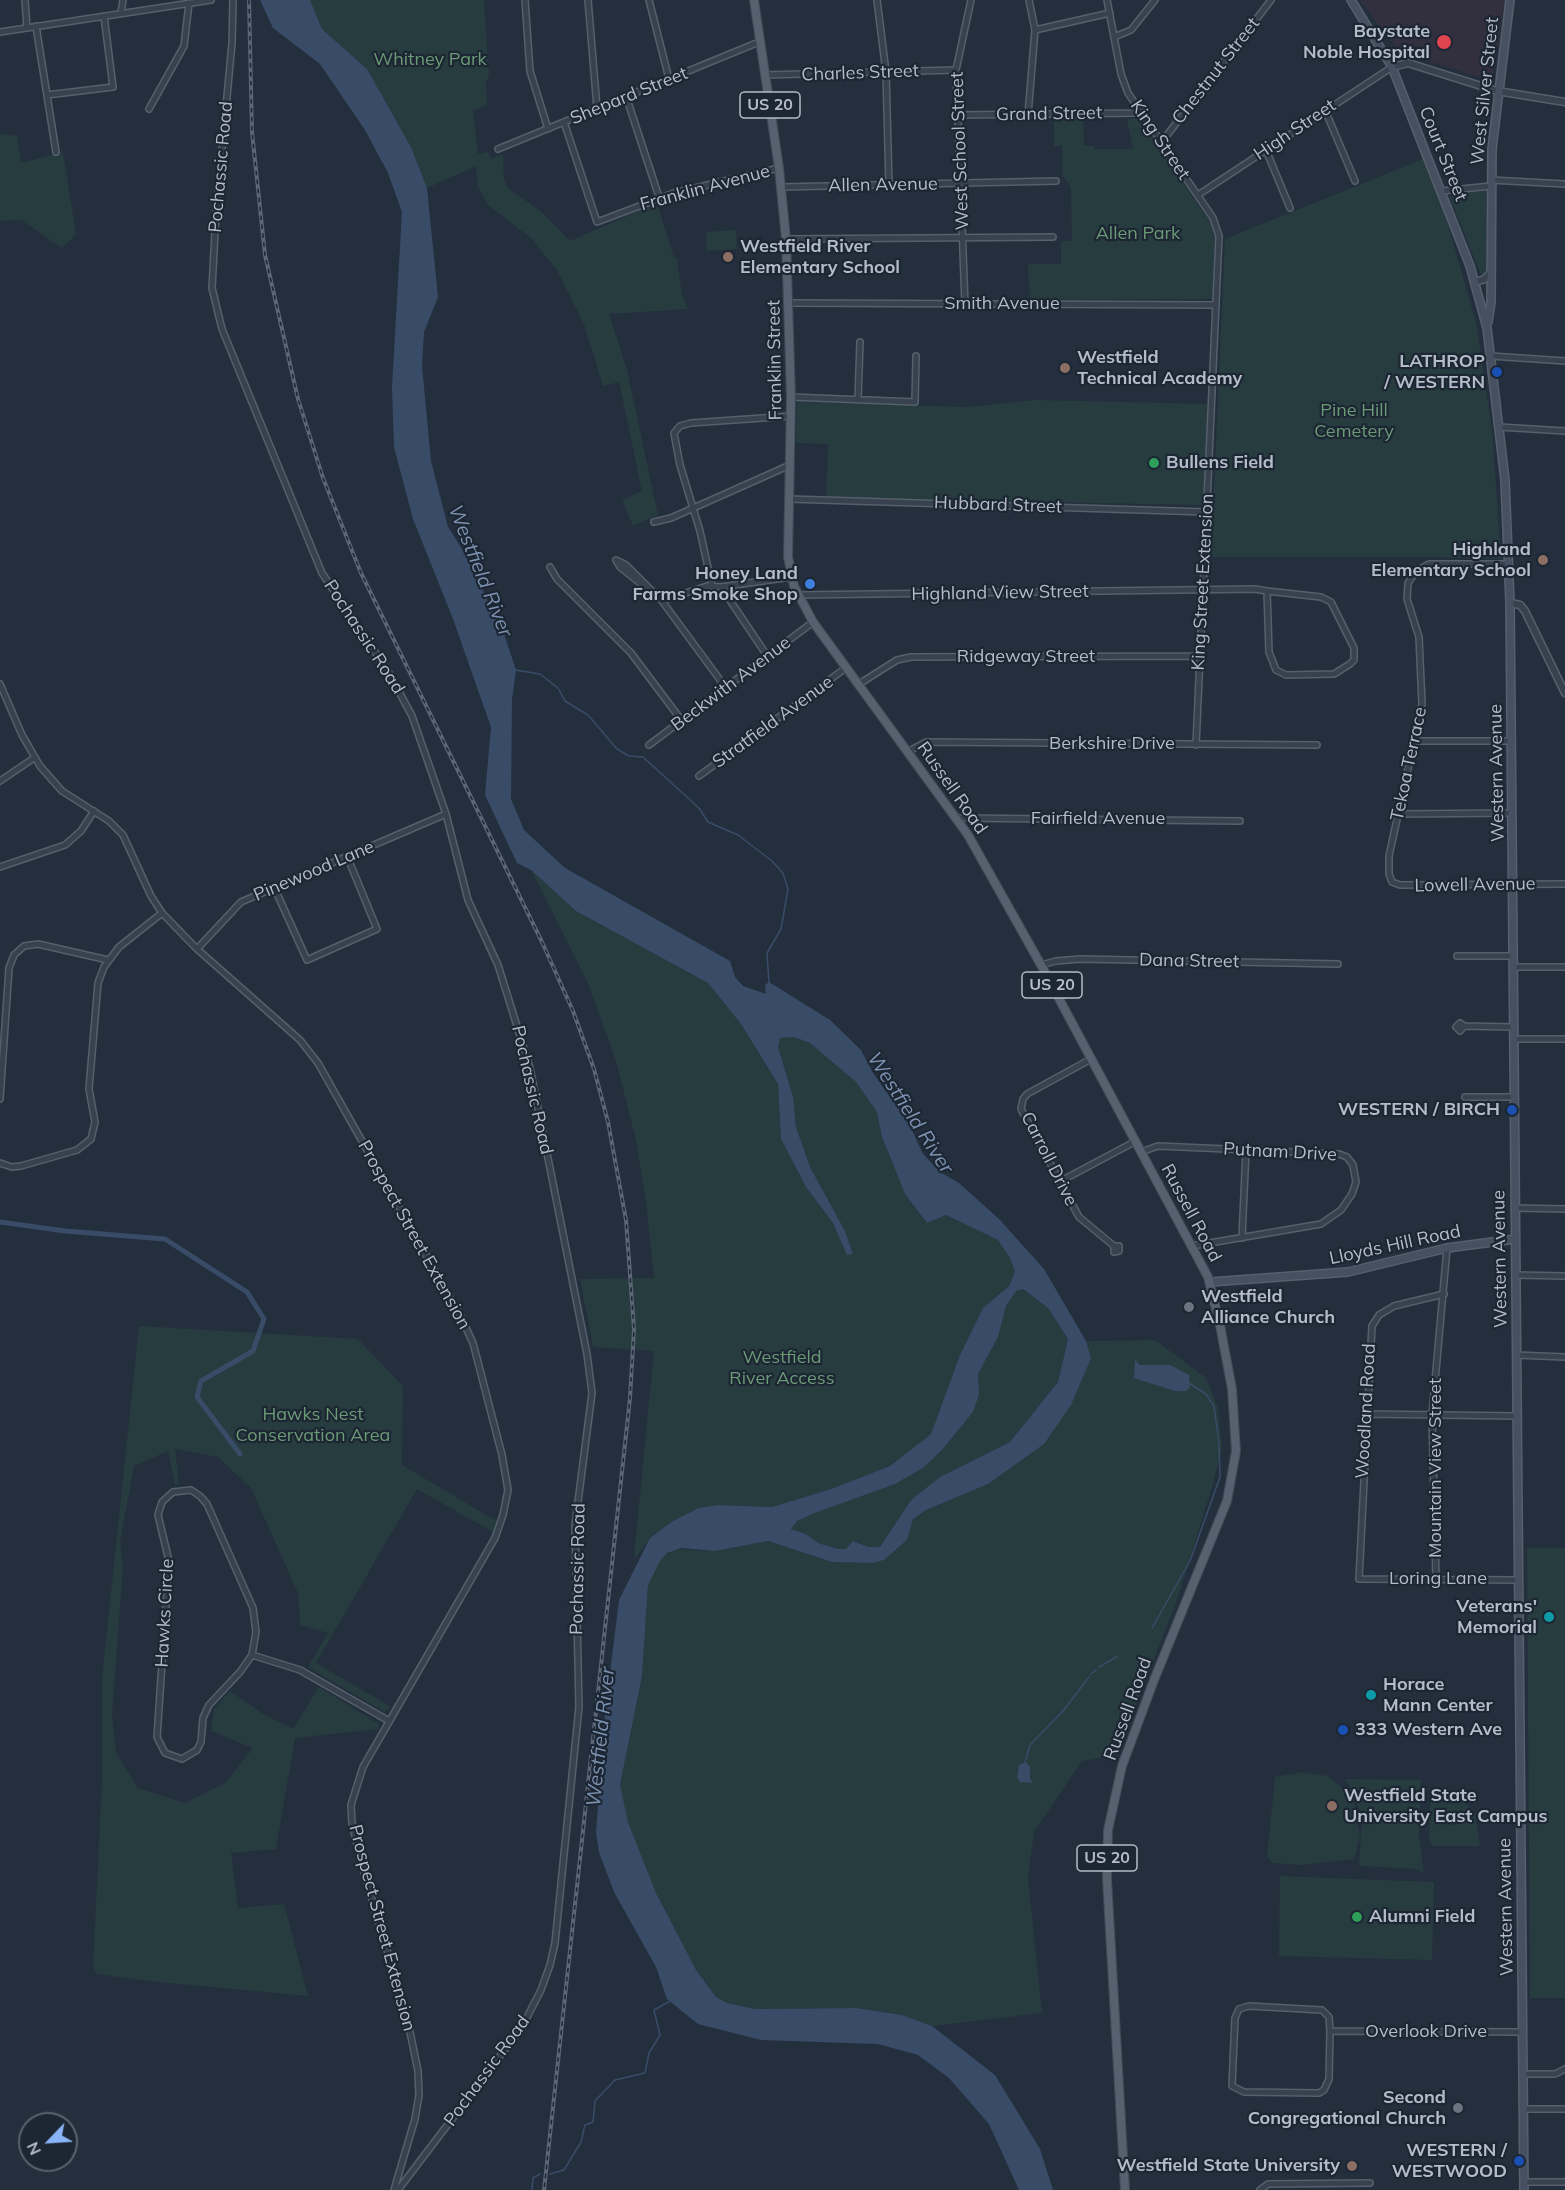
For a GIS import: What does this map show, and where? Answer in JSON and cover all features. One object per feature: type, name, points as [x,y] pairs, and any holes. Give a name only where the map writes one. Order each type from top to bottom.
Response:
[{"type":"main road","name":"Franklin Street","points":[[754,0],[782,187],[786,239],[792,397],[788,557],[791,577]]},
{"type":"main road","name":"Court Street","points":[[1351,0],[1392,67],[1442,191],[1475,282],[1487,328]]},
{"type":"main road","name":"West Silver Street","points":[[1487,328],[1491,272],[1491,183],[1497,91],[1510,0]]},
{"type":"main road","name":"Western Avenue","points":[[1487,328],[1499,427],[1510,603],[1524,2186]]},
{"type":"main road","name":"Russell Road","points":[[791,577],[798,596],[813,622],[957,818],[1041,965],[1210,1282],[1235,1406],[1236,1451],[1231,1483],[1221,1517],[1154,1680],[1122,1766],[1108,1830],[1107,1879],[1125,2190]]},
{"type":"main road","name":"Lloyds Hill Road","points":[[1210,1282],[1333,1275],[1447,1248],[1515,1239]]},
{"type":"street","points":[[25,0],[27,28]]},
{"type":"street","points":[[121,13],[123,0]]},
{"type":"street","points":[[0,32],[211,0]]},
{"type":"street","name":"Pochassic Road","points":[[233,0],[232,43],[216,214],[212,288],[222,329],[322,573],[389,674],[412,716],[446,814],[468,900],[498,965],[530,1068],[587,1354],[592,1393],[575,1525],[579,1707],[555,1943],[550,1965],[541,1990],[522,2027],[396,2190]]},
{"type":"street","points":[[525,0],[530,71],[548,129]]},
{"type":"street","points":[[588,0],[597,108]]},
{"type":"street","points":[[649,0],[669,79]]},
{"type":"street","points":[[877,0],[886,72],[889,185]]},
{"type":"street","name":"West School Street","points":[[965,304],[956,70],[971,0]]},
{"type":"street","points":[[1028,115],[1035,30],[1029,0]]},
{"type":"street","name":"King Street","points":[[1107,0],[1121,74],[1139,113],[1198,195],[1216,224],[1219,240]]},
{"type":"street","points":[[1114,37],[1131,30],[1155,0]]},
{"type":"street","name":"Chestnut Street","points":[[1161,143],[1271,0]]},
{"type":"street","points":[[149,110],[184,46],[189,3]]},
{"type":"street","points":[[1035,30],[1110,14]]},
{"type":"street","points":[[47,95],[113,87],[104,16]]},
{"type":"street","points":[[36,26],[56,152]]},
{"type":"street","name":"Shepard Street","points":[[498,149],[759,42]]},
{"type":"street","points":[[1392,67],[1408,63],[1497,91],[1565,102]]},
{"type":"street","name":"High Street","points":[[1198,195],[1392,67]]},
{"type":"street","name":"Charles Street","points":[[765,75],[956,70]]},
{"type":"street","points":[[626,96],[659,197]]},
{"type":"street","points":[[1324,110],[1355,181]]},
{"type":"street","name":"Grand Street","points":[[958,115],[1139,113]]},
{"type":"street","name":"Franklin Avenue","points":[[564,122],[597,222],[659,197],[779,168]]},
{"type":"street","points":[[1266,150],[1290,208]]},
{"type":"street","name":"Allen Avenue","points":[[782,187],[1056,181]]},
{"type":"street","points":[[1442,191],[1491,183],[1565,184]]},
{"type":"street","points":[[786,239],[1053,237]]},
{"type":"street","name":"King Street Extension","points":[[1196,745],[1219,240]]},
{"type":"street","points":[[1475,282],[1485,279],[1491,272]]},
{"type":"street","name":"Smith Avenue","points":[[789,303],[1215,305]]},
{"type":"street","points":[[858,399],[860,342]]},
{"type":"street","points":[[792,397],[915,402],[916,356]]},
{"type":"street","points":[[1491,356],[1565,361]]},
{"type":"street","points":[[712,586],[700,531],[680,465],[674,433],[676,429],[691,423],[791,416]]},
{"type":"street","points":[[1499,427],[1565,431]]},
{"type":"street","points":[[654,522],[671,518],[790,465]]},
{"type":"street","name":"Hubbard Street","points":[[789,499],[1206,512]]},
{"type":"street","points":[[651,592],[626,565],[616,560],[620,567],[662,602],[726,688]]},
{"type":"street","name":"Tekoa Terrace","points":[[1389,877],[1388,861],[1416,741],[1422,698],[1419,633],[1406,593],[1409,578],[1429,564],[1509,564]]},
{"type":"street","points":[[550,567],[557,579],[631,653],[682,721]]},
{"type":"street","points":[[662,602],[678,594],[712,586],[721,587],[791,577]]},
{"type":"street","points":[[721,587],[768,657]]},
{"type":"street","name":"Highland View Street","points":[[798,596],[1244,589],[1267,591],[1328,599],[1354,648],[1354,660],[1334,674],[1286,675],[1276,670],[1269,652],[1267,591]]},
{"type":"street","points":[[1510,603],[1520,605],[1525,611],[1565,693]]},
{"type":"street","name":"Beckwith Avenue","points":[[649,745],[813,622]]},
{"type":"street","name":"Ridgeway Street","points":[[859,684],[897,660],[911,657],[1200,656]]},
{"type":"street","name":"Stratfield Avenue","points":[[699,776],[847,667]]},
{"type":"street","name":"Prospect Street Extension","points":[[0,684],[34,758],[62,791],[94,811],[123,835],[162,913],[196,949],[300,1040],[318,1063],[461,1317],[473,1343],[502,1455],[508,1490],[503,1515],[495,1538],[357,1781],[351,1816],[373,1904],[408,2022],[418,2073],[419,2095],[415,2119],[396,2190]]},
{"type":"street","points":[[1416,741],[1511,741]]},
{"type":"street","name":"Berkshire Drive","points":[[909,751],[926,742],[1317,745]]},
{"type":"street","points":[[0,781],[34,758]]},
{"type":"street","points":[[0,867],[65,845],[81,831],[94,811]]},
{"type":"street","points":[[1399,814],[1512,813]]},
{"type":"street","name":"Pinewood Lane","points":[[196,949],[241,902],[446,814]]},
{"type":"street","name":"Fairfield Avenue","points":[[957,818],[1240,821]]},
{"type":"street","points":[[274,887],[307,960],[377,929],[347,856]]},
{"type":"street","name":"Lowell Avenue","points":[[1389,877],[1393,883],[1400,885],[1565,884]]},
{"type":"street","points":[[0,1163],[17,1167],[71,1152],[85,1146],[93,1135],[95,1122],[89,1089],[95,998],[108,960],[132,935],[162,913]]},
{"type":"street","points":[[0,1099],[9,968],[14,955],[24,946],[38,944],[108,960]]},
{"type":"street","points":[[1457,957],[1513,956]]},
{"type":"street","name":"Dana Street","points":[[1041,965],[1080,959],[1338,964]]},
{"type":"street","points":[[1513,967],[1565,967]]},
{"type":"street","points":[[1464,1026],[1514,1027]]},
{"type":"street","points":[[1514,1039],[1565,1039]]},
{"type":"street","name":"Carroll Drive","points":[[1091,1059],[1030,1092],[1022,1102],[1024,1117],[1082,1220],[1114,1246]]},
{"type":"street","points":[[1465,1097],[1514,1097]]},
{"type":"street","points":[[1059,1182],[1136,1141]]},
{"type":"street","name":"Putnam Drive","points":[[1141,1152],[1158,1146],[1344,1156],[1353,1165],[1356,1182],[1343,1207],[1321,1224],[1192,1246]]},
{"type":"street","points":[[1242,1238],[1246,1150]]},
{"type":"street","points":[[1515,1208],[1565,1209]]},
{"type":"street","name":"Mountain View Street","points":[[1436,1579],[1432,1415],[1447,1248]]},
{"type":"street","points":[[1515,1275],[1565,1276]]},
{"type":"street","name":"Woodland Road","points":[[1359,1579],[1370,1336],[1373,1322],[1394,1306],[1444,1294]]},
{"type":"street","points":[[1516,1355],[1565,1357]]},
{"type":"street","points":[[1366,1414],[1516,1416]]},
{"type":"street","name":"Hawks Circle","points":[[183,1490],[194,1492],[207,1504],[253,1608],[256,1632],[252,1655],[240,1672],[209,1705],[203,1718],[201,1742],[197,1750],[182,1759],[165,1753],[157,1737],[169,1561],[158,1515],[162,1502],[173,1492],[183,1490]]},
{"type":"street","name":"Loring Lane","points":[[1359,1579],[1518,1580]]},
{"type":"street","points":[[252,1655],[300,1670],[389,1722]]},
{"type":"street","points":[[1249,2006],[1322,2010],[1329,2017],[1330,2031],[1329,2079],[1324,2090],[1319,2093],[1244,2092],[1232,2086],[1235,2018],[1239,2009],[1249,2006]]},
{"type":"street","name":"Overlook Drive","points":[[1330,2031],[1522,2032]]},
{"type":"street","points":[[1522,2074],[1555,2074],[1565,2069]]},
{"type":"street","points":[[1523,2109],[1565,2109]]},
{"type":"street","points":[[1524,2186],[1565,2182]]},
{"type":"street","points":[[1260,2190],[1268,2184],[1370,2183]]},
{"type":"shaded area","name":"Baystate Noble Hospital","points":[[1360,0],[1505,0],[1492,81],[1399,52]]},
{"type":"green space","name":"Whitney Park","points":[[310,0],[484,0],[489,75],[486,82],[487,105],[473,111],[478,154],[488,152],[491,159],[503,154],[504,179],[507,187],[543,213],[570,241],[657,203],[674,258],[677,258],[682,295],[688,309],[609,314],[627,370],[658,515],[633,526],[622,500],[642,491],[619,382],[603,386],[584,324],[557,270],[532,239],[488,205],[478,187],[476,166],[427,188],[411,147],[367,69],[322,29]]},
{"type":"green space","name":"Allen Park","points":[[1054,118],[1083,118],[1084,145],[1094,146],[1094,149],[1133,149],[1127,119],[1139,119],[1215,229],[1213,299],[1030,300],[1028,264],[1061,264],[1061,241],[1072,241],[1071,187],[1063,176],[1062,146],[1054,146]]},
{"type":"green space","points":[[0,134],[17,136],[21,163],[63,152],[76,234],[62,248],[21,220],[0,221]]},
{"type":"green space","name":"Pine Hill Cemetery","points":[[1423,159],[1446,218],[1476,322],[1492,429],[1501,559],[1211,557],[1225,239]]},
{"type":"green space","points":[[1486,190],[1487,268],[1486,274],[1481,275],[1450,198],[1451,194]]},
{"type":"green space","points":[[736,230],[737,249],[707,251],[706,232]]},
{"type":"green space","points":[[1035,400],[1208,404],[1204,505],[826,498],[828,444],[796,443],[797,402],[968,407]]},
{"type":"green space","name":"Westfield River Access","points":[[531,870],[576,911],[708,983],[741,1024],[778,1084],[781,1139],[806,1187],[833,1223],[847,1255],[853,1253],[845,1231],[810,1167],[796,1127],[793,1097],[778,1047],[780,1038],[794,1037],[810,1043],[856,1082],[877,1112],[882,1137],[905,1194],[927,1223],[946,1215],[998,1240],[1010,1258],[1015,1272],[1009,1286],[983,1308],[960,1355],[931,1434],[890,1466],[831,1489],[772,1507],[718,1505],[673,1521],[650,1538],[636,1557],[634,1556],[654,1351],[593,1347],[580,1279],[654,1278],[646,1202],[636,1140],[616,1061],[588,983]]},
{"type":"green space","points":[[1022,1289],[1048,1308],[1068,1339],[1058,1382],[1010,1442],[940,1477],[911,1500],[880,1547],[869,1547],[853,1541],[846,1549],[838,1549],[818,1543],[806,1534],[791,1528],[797,1521],[815,1513],[895,1484],[923,1468],[942,1450],[973,1412],[979,1395],[978,1374],[998,1337],[1006,1306],[1016,1291]]},
{"type":"green space","name":"Hawks Nest Conservation Area","points":[[139,1326],[358,1339],[403,1386],[402,1465],[498,1522],[493,1532],[417,1489],[316,1663],[391,1707],[384,1712],[308,1667],[328,1633],[300,1625],[298,1593],[251,1488],[218,1457],[175,1449],[179,1484],[175,1485],[168,1451],[134,1466],[120,1542],[123,1567],[112,1714],[116,1752],[138,1788],[185,1803],[225,1783],[253,1748],[211,1731],[214,1709],[230,1691],[263,1714],[293,1729],[319,1687],[379,1724],[378,1729],[295,1738],[276,1849],[231,1853],[238,1908],[284,1904],[308,1996],[96,1974],[93,1966],[102,1780],[102,1678]]},
{"type":"green space","points":[[1155,1340],[1206,1378],[1218,1408],[1222,1448],[1176,1603],[1117,1755],[1082,1761],[1034,1832],[1028,1878],[1042,2013],[932,2026],[902,2015],[857,2008],[755,2009],[727,2003],[716,1997],[696,1970],[656,1893],[628,1822],[621,1797],[620,1785],[642,1676],[648,1585],[660,1560],[673,1549],[715,1551],[768,1541],[831,1562],[873,1563],[884,1560],[907,1540],[912,1519],[926,1510],[988,1484],[1091,1358],[1086,1341]]},
{"type":"green space","points":[[1527,1548],[1565,1548],[1565,1998],[1530,1998]]},
{"type":"green space","points":[[1303,1772],[1327,1776],[1339,1785],[1355,1805],[1360,1837],[1354,1859],[1302,1865],[1273,1863],[1267,1856],[1275,1777]]},
{"type":"green space","points":[[1344,1779],[1421,1780],[1419,1836],[1424,1873],[1415,1869],[1359,1866],[1362,1817],[1349,1784]]},
{"type":"green space","points":[[1448,1795],[1463,1801],[1475,1813],[1480,1846],[1433,1846],[1429,1841],[1430,1800]]},
{"type":"green space","name":"Alumni Field","points":[[1280,1876],[1434,1882],[1432,1960],[1279,1956]]},
{"type":"water","points":[[260,0],[310,0],[322,29],[367,69],[411,147],[427,188],[438,297],[424,332],[422,366],[431,461],[448,527],[464,552],[504,634],[516,670],[512,699],[511,799],[524,830],[565,868],[730,961],[735,977],[743,986],[766,994],[765,985],[769,982],[830,1020],[861,1050],[873,1073],[909,1124],[923,1154],[940,1172],[959,1183],[999,1219],[1044,1269],[1086,1341],[1091,1358],[1071,1405],[1044,1444],[988,1484],[926,1510],[913,1519],[907,1540],[884,1560],[873,1563],[832,1562],[768,1541],[715,1551],[681,1548],[667,1553],[660,1561],[648,1585],[642,1676],[620,1785],[628,1822],[656,1893],[696,1970],[716,1997],[727,2003],[755,2009],[857,2008],[902,2015],[932,2026],[995,2075],[1040,2149],[1053,2190],[1019,2190],[989,2124],[949,2078],[918,2055],[878,2044],[761,2040],[698,2024],[667,1999],[656,1967],[614,1892],[599,1852],[596,1832],[605,1714],[619,1600],[650,1538],[673,1521],[699,1508],[718,1505],[772,1507],[831,1489],[890,1466],[931,1434],[960,1355],[983,1308],[1009,1286],[1015,1272],[1010,1258],[998,1240],[946,1215],[927,1223],[905,1194],[882,1137],[877,1112],[856,1082],[810,1043],[794,1037],[780,1038],[778,1047],[793,1097],[796,1127],[810,1167],[845,1231],[853,1254],[847,1255],[833,1223],[806,1187],[781,1139],[778,1084],[741,1024],[708,983],[576,911],[531,870],[517,863],[485,795],[491,727],[453,619],[413,519],[394,447],[392,387],[402,212],[388,173],[365,130],[320,64],[273,28]],"holes":[[[1023,1289],[1048,1308],[1068,1339],[1058,1382],[1010,1442],[940,1477],[911,1500],[880,1547],[869,1547],[853,1541],[846,1549],[838,1549],[818,1543],[806,1534],[791,1529],[797,1521],[895,1484],[923,1468],[942,1450],[973,1412],[979,1395],[978,1374],[998,1337],[1006,1306],[1016,1291]]]},
{"type":"water","points":[[1135,1360],[1140,1365],[1170,1365],[1189,1375],[1190,1388],[1186,1391],[1175,1391],[1134,1378]]},
{"type":"water","points":[[1026,1762],[1030,1767],[1030,1779],[1033,1783],[1020,1782],[1017,1777],[1019,1765]]},
{"type":"waterway","points":[[515,670],[540,674],[558,688],[565,701],[588,715],[617,749],[629,756],[643,757],[699,808],[708,822],[738,835],[772,861],[783,873],[788,889],[781,929],[767,953],[769,983]]},
{"type":"waterway","points":[[0,1222],[65,1231],[165,1239],[247,1292],[264,1319],[253,1351],[201,1381],[197,1397],[240,1454]]},
{"type":"waterway","points":[[1152,1628],[1190,1561],[1220,1477],[1214,1406],[1206,1394],[1189,1383]]},
{"type":"waterway","points":[[1099,1667],[1118,1656]]},
{"type":"waterway","points":[[1091,1674],[1096,1670]]},
{"type":"waterway","points":[[1025,1762],[1030,1745],[1063,1711],[1089,1677]]},
{"type":"waterway","points":[[550,2174],[564,2170],[581,2142],[585,2125],[593,2122],[595,2101],[615,2080],[645,2073],[649,2053],[660,2035],[654,2010],[670,2001]]},
{"type":"waterway","points":[[532,2190],[533,2178],[540,2174]]},
{"type":"railway","points":[[249,0],[252,132],[265,255],[298,399],[323,478],[361,573],[542,942],[573,1011],[594,1069],[608,1122],[626,1220],[634,1329],[630,1398],[544,2190]]},
{"type":"place","name":"Baystate Noble Hospital","points":[[1444,42]]},
{"type":"place","name":"Westfield River Elementary School","points":[[728,257]]},
{"type":"place","name":"Westfield Technical Academy","points":[[1065,368]]},
{"type":"place","name":"LATHROP / WESTERN","points":[[1497,372]]},
{"type":"place","name":"Bullens Field","points":[[1154,463]]},
{"type":"place","name":"Highland Elementary School","points":[[1543,560]]},
{"type":"place","name":"Honey Land Farms Smoke Shop","points":[[810,584]]},
{"type":"place","name":"WESTERN / BIRCH","points":[[1512,1110]]},
{"type":"place","name":"Westfield Alliance Church","points":[[1189,1307]]},
{"type":"place","name":"Veterans' Memorial","points":[[1549,1617]]},
{"type":"place","name":"Horace Mann Center","points":[[1371,1695]]},
{"type":"place","name":"333 Western Ave","points":[[1343,1730]]},
{"type":"place","name":"Westfield State University East Campus","points":[[1332,1806]]},
{"type":"place","name":"Alumni Field","points":[[1357,1917]]},
{"type":"place","name":"Second Congregational Church","points":[[1458,2108]]},
{"type":"place","name":"WESTERN / WESTWOOD","points":[[1519,2161]]},
{"type":"place","name":"Westfield State University","points":[[1352,2166]]},
{"type":"water label","name":"Westfield River","points":[[480,571]]},
{"type":"water label","name":"Westfield River","points":[[910,1113]]},
{"type":"water label","name":"Westfield River","points":[[601,1737]]}]
